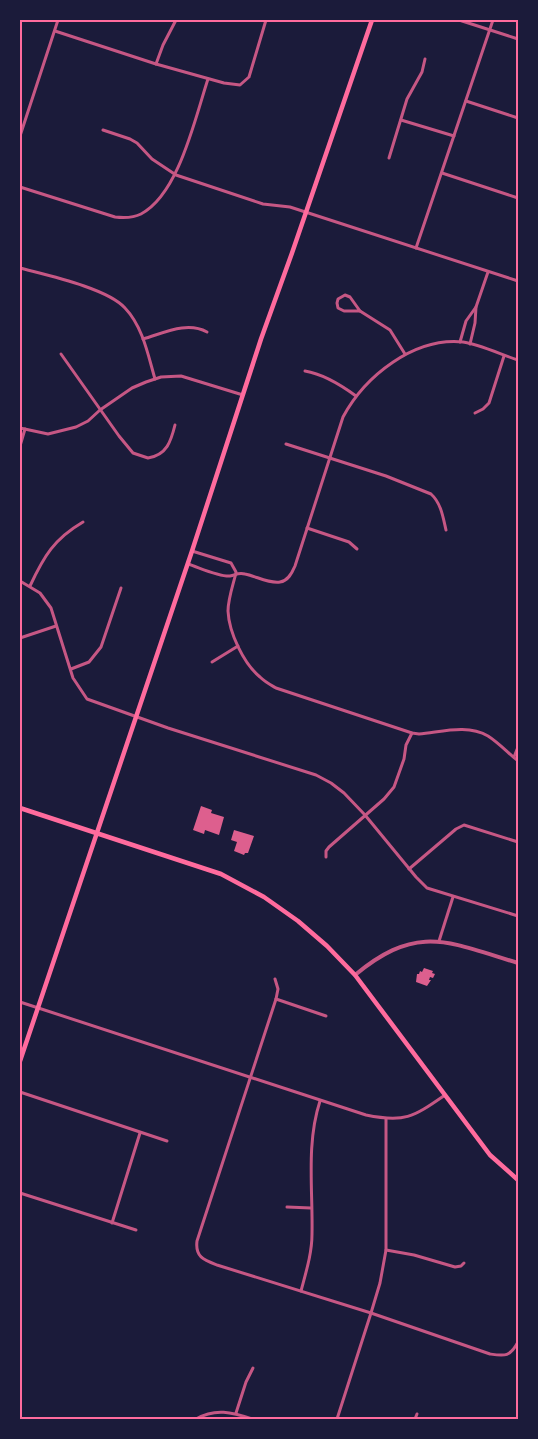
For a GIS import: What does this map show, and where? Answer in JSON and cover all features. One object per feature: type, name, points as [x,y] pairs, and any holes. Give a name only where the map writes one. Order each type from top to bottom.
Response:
[{"type":"main road","points":[[20,1061],[192,551],[242,395],[372,20]]},
{"type":"main road","points":[[20,808],[221,874],[264,897],[298,921],[327,946],[355,975],[490,1155],[518,1180]]},
{"type":"street","points":[[20,136],[58,20]]},
{"type":"street","points":[[156,64],[176,20]]},
{"type":"street","points":[[54,31],[156,64],[234,85],[244,83],[252,71],[266,20]]},
{"type":"street","points":[[459,20],[518,40]]},
{"type":"street","points":[[416,248],[493,20]]},
{"type":"street","points":[[389,158],[407,99],[422,72],[425,59]]},
{"type":"street","points":[[20,187],[115,217],[124,218],[140,214],[150,208],[163,194],[176,175],[208,79]]},
{"type":"street","points":[[466,101],[518,118]]},
{"type":"street","points":[[401,120],[454,136]]},
{"type":"street","points":[[103,130],[130,138],[152,159],[176,175],[263,204],[290,207],[518,281]]},
{"type":"street","points":[[442,173],[518,198]]},
{"type":"street","points":[[20,268],[93,290],[119,302],[129,313],[143,339],[155,379]]},
{"type":"street","points":[[470,344],[475,323],[476,307],[488,272]]},
{"type":"street","points":[[360,311],[344,311],[338,308],[336,303],[344,295],[350,297],[360,311],[390,330],[406,354]]},
{"type":"street","points":[[460,342],[466,321],[476,307]]},
{"type":"street","points":[[143,339],[183,327],[199,328],[207,332]]},
{"type":"street","points":[[192,551],[231,564],[236,572],[278,583],[282,582],[292,573],[343,417],[356,396],[377,375],[406,354],[432,345],[460,342],[518,360]]},
{"type":"street","points":[[61,354],[133,453],[140,457],[152,458],[167,448],[175,425]]},
{"type":"street","points":[[476,413],[489,403],[504,356]]},
{"type":"street","points":[[305,371],[328,379],[346,388],[356,396]]},
{"type":"street","points":[[20,428],[48,434],[59,432],[88,421],[100,410],[132,388],[155,379],[181,376],[242,395]]},
{"type":"street","points":[[20,446],[26,429]]},
{"type":"street","points":[[286,444],[386,476],[431,494],[439,506],[446,530]]},
{"type":"street","points":[[30,586],[36,571],[54,543],[69,530],[83,522]]},
{"type":"street","points":[[307,528],[349,542],[357,549]]},
{"type":"street","points":[[187,564],[230,576],[236,572]]},
{"type":"street","points":[[236,572],[228,610],[229,622],[238,646],[260,677],[276,688],[412,733],[472,730],[489,737],[518,761]]},
{"type":"street","points":[[20,582],[40,593],[51,608],[73,678],[87,699],[316,775],[344,793],[427,888],[518,916]]},
{"type":"street","points":[[71,669],[89,662],[101,648],[121,588]]},
{"type":"street","points":[[20,638],[56,626]]},
{"type":"street","points":[[212,662],[238,646]]},
{"type":"street","points":[[326,857],[326,851],[329,847],[384,799],[394,787],[412,733]]},
{"type":"street","points":[[514,758],[518,746]]},
{"type":"street","points":[[409,869],[456,829],[464,825],[518,842]]},
{"type":"street","points":[[439,941],[453,897]]},
{"type":"street","points":[[355,975],[371,962],[394,949],[414,943],[439,941],[518,963]]},
{"type":"street","points":[[275,979],[278,989],[276,999],[196,1246],[197,1253],[202,1259],[490,1354],[506,1355],[514,1351],[518,1342]]},
{"type":"street","points":[[276,999],[326,1016]]},
{"type":"street","points":[[20,1002],[366,1115],[386,1119],[410,1116],[422,1111],[445,1096]]},
{"type":"street","points":[[20,1092],[166,1141]]},
{"type":"street","points":[[302,1291],[309,1262],[312,1235],[313,1127],[320,1101]]},
{"type":"street","points":[[337,1419],[380,1283],[386,1250],[386,1119]]},
{"type":"street","points":[[112,1223],[140,1132]]},
{"type":"street","points":[[20,1193],[136,1230]]},
{"type":"street","points":[[287,1207],[311,1208]]},
{"type":"street","points":[[386,1250],[414,1255],[455,1267],[461,1266],[464,1263]]},
{"type":"street","points":[[236,1413],[246,1382],[253,1368]]},
{"type":"street","points":[[196,1419],[214,1412],[236,1413],[252,1419]]},
{"type":"street","points":[[415,1419],[417,1414]]},
{"type":"building","points":[[201,806],[212,810],[211,813],[224,817],[219,835],[205,830],[204,834],[193,830]]},
{"type":"building","points":[[234,830],[254,836],[248,853],[244,855],[234,851],[237,842],[231,840]]},
{"type":"building","points":[[424,968],[433,971],[432,973],[435,974],[433,978],[430,977],[429,980],[431,980],[427,986],[416,982],[417,974],[420,971],[422,972]]}]
